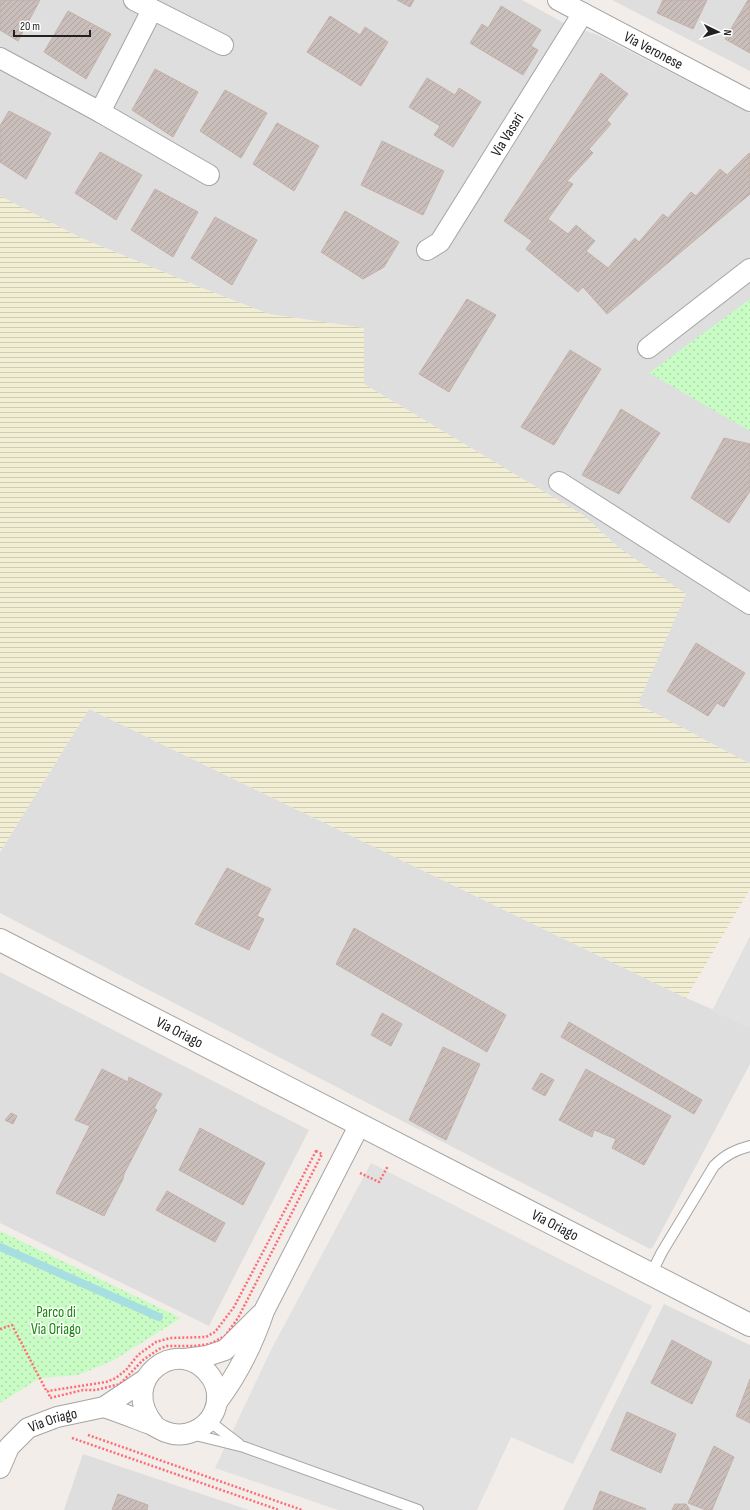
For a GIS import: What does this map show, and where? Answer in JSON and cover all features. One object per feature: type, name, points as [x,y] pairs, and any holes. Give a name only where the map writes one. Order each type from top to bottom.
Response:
[{"type":"street","points":[[134,0],[223,45]]},
{"type":"street","name":"Via Veronese","points":[[558,0],[750,101]]},
{"type":"street","points":[[100,112],[152,10]]},
{"type":"street","name":"Via Vasari","points":[[427,250],[440,242],[583,13]]},
{"type":"street","points":[[0,58],[100,112],[209,175]]},
{"type":"street","points":[[648,348],[750,269]]},
{"type":"street","points":[[559,482],[750,604]]},
{"type":"street","name":"Via Oriago","points":[[0,940],[359,1126],[750,1325]]},
{"type":"street","name":"Via Oriago","points":[[209,1421],[217,1402],[242,1364],[255,1337],[264,1311],[359,1126]]},
{"type":"street","name":"Via Oriago","points":[[0,1468],[10,1447],[28,1428],[57,1417],[104,1407],[146,1379],[152,1371],[162,1364],[173,1359],[208,1356],[225,1350],[264,1311]]},
{"type":"street","points":[[185,1359],[197,1363],[207,1371],[214,1381],[217,1402]]},
{"type":"street","points":[[146,1379],[142,1393],[143,1406],[147,1417],[155,1426]]},
{"type":"street","points":[[104,1407],[177,1435],[189,1433],[200,1428],[209,1421]]},
{"type":"lane","points":[[651,1274],[662,1252],[714,1166],[724,1156],[734,1150],[750,1146]]},
{"type":"lane","points":[[209,1421],[244,1447]]},
{"type":"lane","points":[[189,1433],[244,1447],[418,1510]]},
{"type":"path","points":[[316,1151],[322,1154],[238,1318],[225,1336],[210,1344],[194,1346],[167,1346],[143,1360],[120,1384],[96,1390],[83,1390],[50,1398],[48,1391],[106,1382],[116,1378],[126,1370],[138,1355],[156,1342],[170,1338],[206,1337],[215,1332],[234,1307],[316,1151]]},
{"type":"path","points":[[359,1173],[379,1182],[389,1164]]},
{"type":"path","points":[[0,1329],[12,1325],[50,1398]]},
{"type":"path","points":[[81,1433],[302,1510]]},
{"type":"path","points":[[69,1437],[279,1510]]},
{"type":"shaded area","points":[[0,0],[522,0],[566,24],[598,35],[750,113],[750,764],[638,704],[618,547],[583,515],[364,384],[364,328],[269,314],[79,237],[0,196]]},
{"type":"shaded area","points":[[612,0],[750,0],[750,71],[641,15]]},
{"type":"shaded area","points":[[0,196],[79,237],[269,314],[364,328],[364,384],[583,515],[618,547],[686,594],[638,704],[750,764],[750,889],[686,998],[89,709],[0,852]]},
{"type":"shaded area","points":[[89,709],[686,998],[750,1025],[750,1064],[653,1247],[650,1249],[0,913],[0,852]]},
{"type":"shaded area","points":[[750,936],[750,1028],[712,1011]]},
{"type":"shaded area","points":[[0,972],[309,1130],[209,1326],[0,1223]]},
{"type":"shaded area","points":[[371,1163],[652,1306],[573,1464],[511,1437],[477,1510],[338,1510],[215,1468],[272,1348]]},
{"type":"shaded area","points":[[664,1304],[750,1345],[750,1510],[563,1510]]},
{"type":"shaded area","points":[[83,1454],[249,1510],[64,1510]]},
{"type":"green space","points":[[750,299],[750,431],[649,373]]},
{"type":"green space","name":"Parco di Via Oriago","points":[[0,1231],[181,1318],[114,1360],[78,1375],[40,1378],[0,1403]]},
{"type":"building","points":[[0,0],[40,0],[18,41],[0,30]]},
{"type":"building","points":[[397,0],[414,0],[410,7]]},
{"type":"building","points":[[663,0],[707,0],[693,29],[657,13]]},
{"type":"building","points":[[748,0],[750,0],[750,53],[725,39]]},
{"type":"building","points":[[501,6],[541,30],[531,46],[538,50],[523,75],[470,43],[482,24],[488,28]]},
{"type":"building","points":[[68,11],[111,34],[86,79],[44,52]]},
{"type":"building","points":[[330,16],[360,35],[365,27],[388,42],[361,86],[307,52]]},
{"type":"building","points":[[155,69],[198,92],[173,137],[132,110]]},
{"type":"building","points":[[601,73],[628,94],[607,120],[611,124],[589,149],[593,153],[567,181],[573,184],[548,219],[568,234],[576,225],[595,241],[586,251],[608,268],[635,238],[639,242],[663,214],[668,218],[691,192],[696,196],[720,169],[727,175],[749,153],[750,154],[750,194],[607,314],[583,287],[578,292],[526,249],[532,241],[504,221]]},
{"type":"building","points":[[427,78],[455,95],[459,88],[481,102],[453,147],[434,135],[440,126],[409,107]]},
{"type":"building","points":[[225,90],[267,113],[241,158],[200,131]]},
{"type":"building","points":[[9,111],[51,133],[26,179],[0,162],[0,126]]},
{"type":"building","points":[[277,123],[319,146],[294,191],[253,164]]},
{"type":"building","points":[[382,141],[444,171],[423,215],[361,185]]},
{"type":"building","points":[[100,152],[142,175],[116,220],[75,193]]},
{"type":"building","points":[[155,189],[198,212],[173,257],[131,230]]},
{"type":"building","points":[[345,211],[399,242],[384,267],[363,279],[321,252]]},
{"type":"building","points":[[215,217],[257,240],[232,285],[191,258]]},
{"type":"building","points":[[467,299],[496,315],[449,392],[419,374]]},
{"type":"building","points":[[570,350],[601,369],[554,445],[521,427]]},
{"type":"building","points":[[621,409],[660,433],[619,494],[582,475]]},
{"type":"building","points":[[724,438],[750,444],[750,491],[729,523],[691,498]]},
{"type":"building","points":[[696,643],[745,673],[724,707],[717,703],[708,716],[667,691]]},
{"type":"building","points":[[227,868],[271,889],[257,916],[264,919],[249,950],[195,924]]},
{"type":"building","points":[[354,928],[506,1015],[487,1052],[336,964]]},
{"type":"building","points":[[382,1013],[402,1024],[391,1046],[371,1035]]},
{"type":"building","points":[[569,1022],[702,1100],[694,1114],[561,1037]]},
{"type":"building","points":[[443,1047],[480,1064],[446,1140],[409,1120]]},
{"type":"building","points":[[102,1069],[128,1082],[129,1077],[162,1094],[154,1108],[157,1110],[104,1216],[56,1193],[90,1126],[75,1120]]},
{"type":"building","points":[[586,1069],[671,1116],[644,1165],[612,1148],[616,1139],[594,1130],[592,1137],[559,1120]]},
{"type":"building","points":[[541,1073],[554,1080],[545,1096],[532,1089]]},
{"type":"building","points":[[11,1113],[17,1116],[13,1124],[5,1120]]},
{"type":"building","points":[[200,1128],[265,1163],[243,1205],[179,1170]]},
{"type":"building","points":[[167,1191],[225,1223],[215,1242],[156,1210]]},
{"type":"building","points":[[672,1340],[712,1362],[692,1404],[651,1383]]},
{"type":"building","points":[[750,1379],[750,1423],[736,1416]]},
{"type":"building","points":[[627,1412],[676,1434],[661,1473],[611,1450]]},
{"type":"building","points":[[714,1446],[734,1457],[712,1510],[706,1510],[688,1503]]},
{"type":"building","points":[[600,1491],[646,1509],[593,1510]]},
{"type":"building","points":[[118,1494],[148,1505],[147,1510],[112,1510]]},
{"type":"building","points":[[675,1504],[686,1504],[690,1510],[672,1510]]},
{"type":"waterway","points":[[0,1247],[159,1317]]}]
